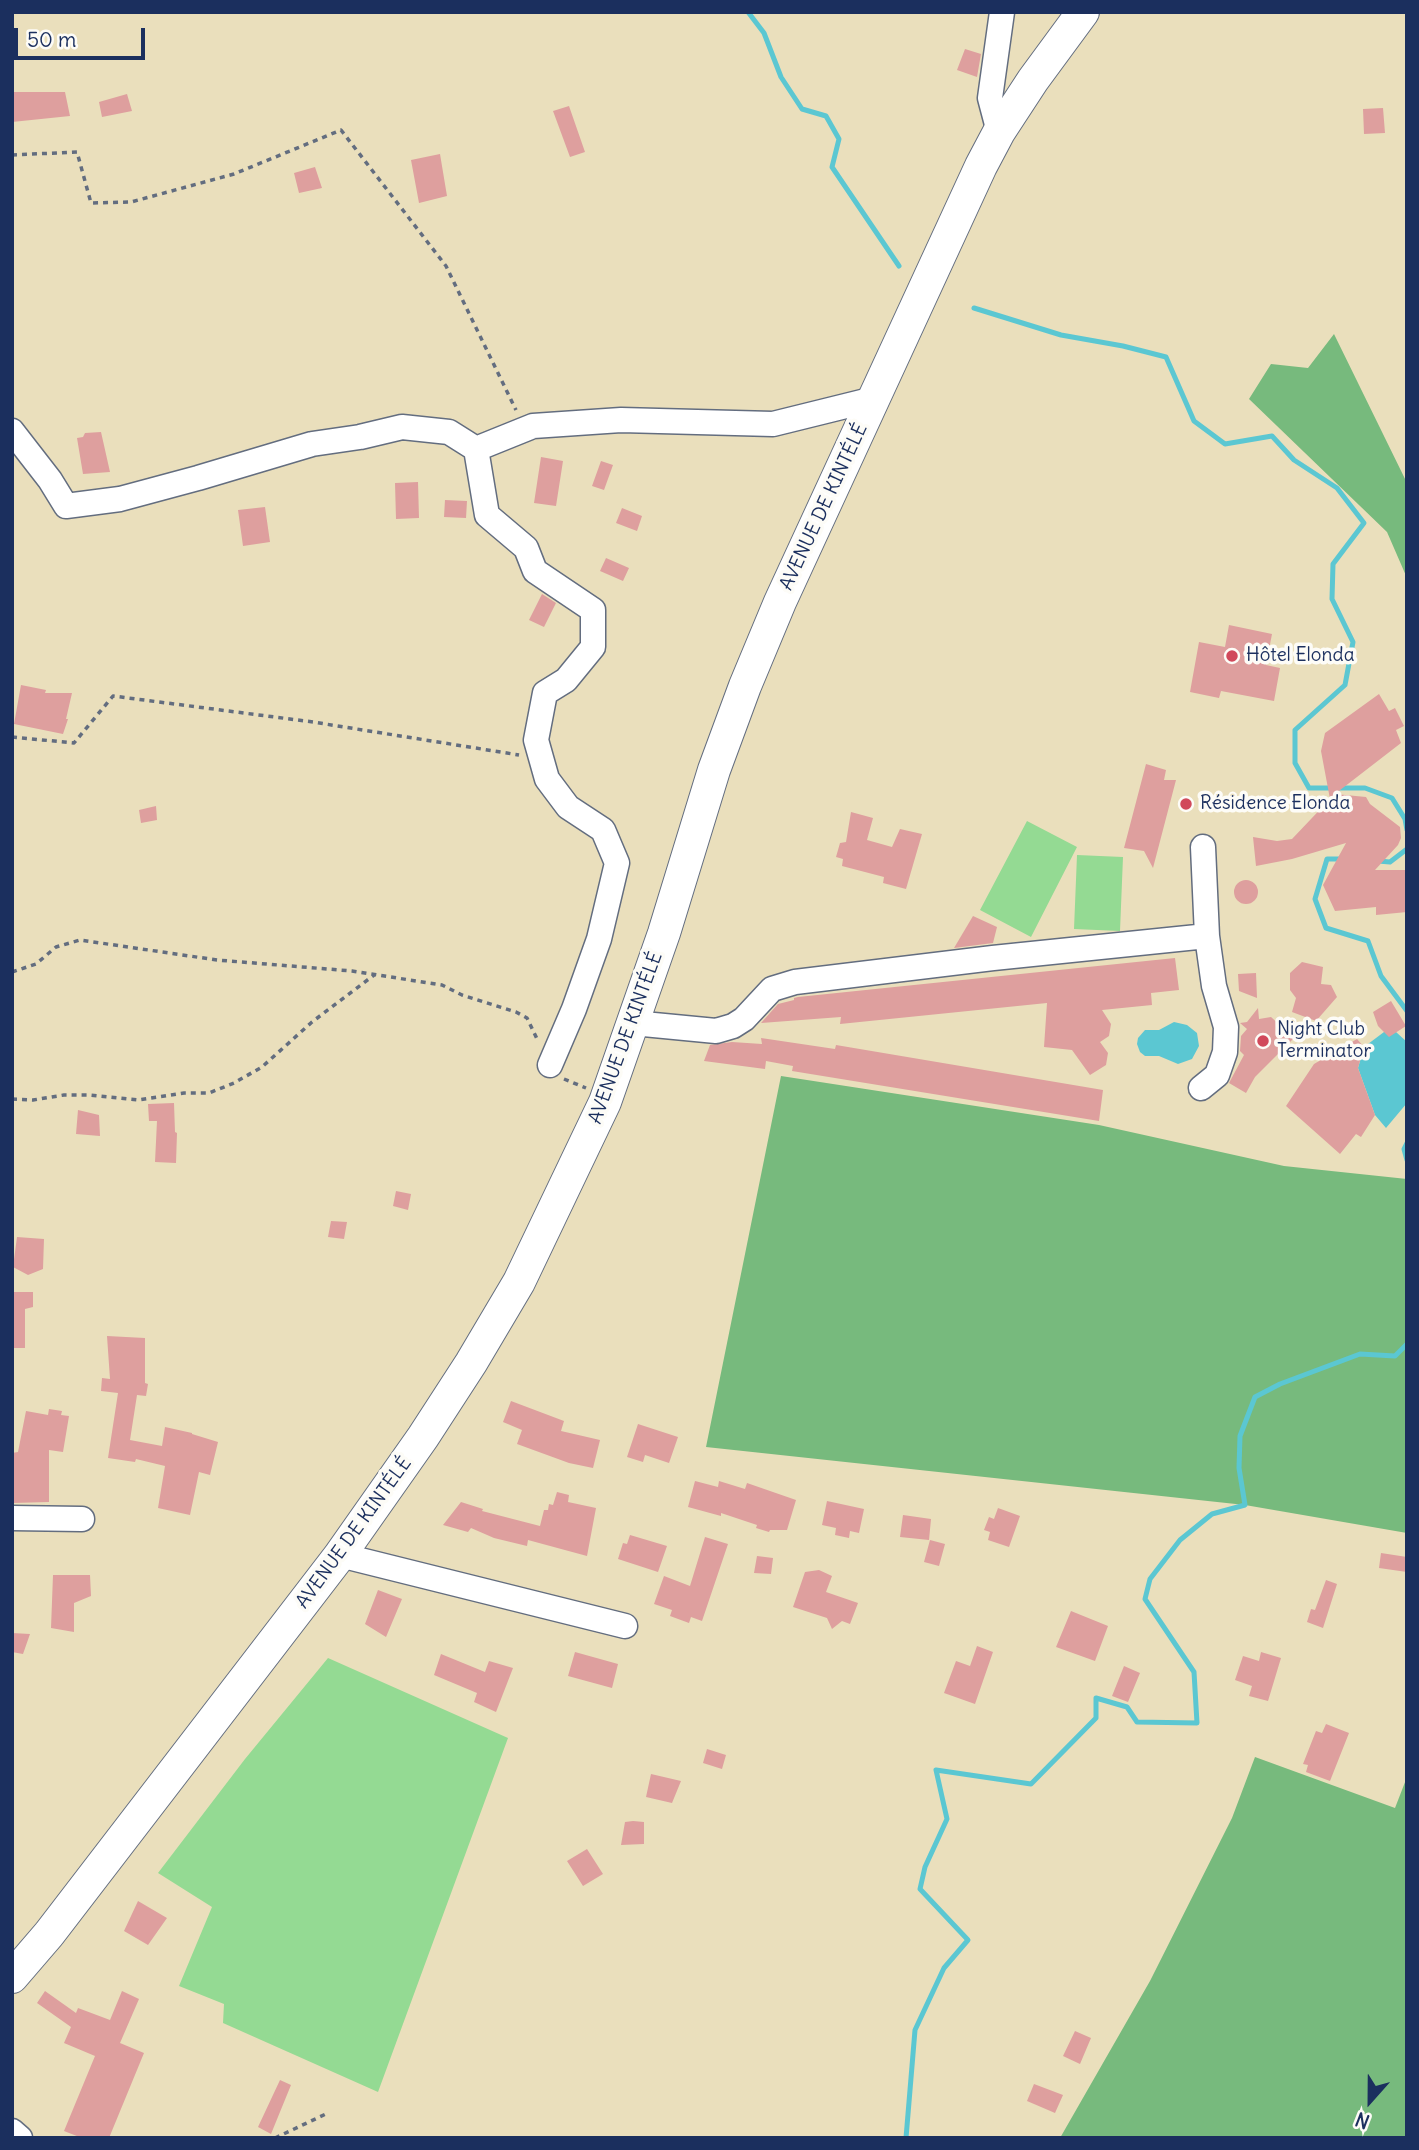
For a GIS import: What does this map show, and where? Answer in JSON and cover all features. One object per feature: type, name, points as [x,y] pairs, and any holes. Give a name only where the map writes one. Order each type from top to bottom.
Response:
[{"type":"main road","name":"AVENUE DE KINTÉLÉ","points":[[12,1977],[49,1934],[340,1555],[423,1437],[519,1282],[605,1102],[664,933],[714,771],[780,602],[999,132],[1050,55],[1083,12]]},
{"type":"street","points":[[999,132],[990,98],[1002,12]]},
{"type":"street","points":[[476,449],[533,426],[621,420],[773,424],[874,399]]},
{"type":"street","points":[[12,431],[50,480],[66,506],[120,499],[312,444],[402,427],[449,432],[476,449],[487,515],[526,548],[534,571],[593,610],[593,647],[566,680],[545,693],[537,740],[547,779],[568,807],[603,830],[617,863],[599,939],[550,1065]]},
{"type":"street","points":[[1201,1088],[1217,1075],[1225,1052],[1226,1027],[1213,986],[1207,936],[1203,847]]},
{"type":"street","points":[[633,1023],[716,1031],[733,1026],[744,1019],[772,989],[795,982],[1207,936]]},
{"type":"street","points":[[12,1518],[82,1519]]},
{"type":"street","points":[[340,1555],[625,1626]]},
{"type":"street","points":[[12,2131],[20,2138]]},
{"type":"path","points":[[12,155],[77,152],[91,203],[131,202],[233,174],[341,130],[446,266],[517,412]]},
{"type":"path","points":[[12,737],[74,743],[113,696],[313,722],[541,758]]},
{"type":"path","points":[[12,972],[36,964],[56,947],[80,940],[217,960],[352,971],[442,985],[527,1018],[550,1065],[565,1080],[582,1085],[605,1102]]},
{"type":"path","points":[[12,1099],[33,1100],[64,1094],[138,1100],[184,1093],[209,1093],[262,1067],[312,1022],[374,975]]},
{"type":"path","points":[[275,2138],[328,2113]]},
{"type":"green space","points":[[1334,334],[1407,483],[1407,578],[1387,532],[1249,399],[1271,364],[1308,368]]},
{"type":"green space","points":[[1027,821],[1077,847],[1031,937],[980,910]]},
{"type":"green space","points":[[1077,855],[1123,857],[1120,931],[1074,929]]},
{"type":"green space","points":[[781,1076],[1099,1125],[1284,1166],[1407,1179],[1407,1533],[1245,1505],[706,1447]]},
{"type":"green space","points":[[328,1658],[508,1738],[378,2092],[223,2023],[224,2004],[179,1986],[212,1907],[158,1873],[245,1759]]},
{"type":"green space","points":[[1255,1757],[1395,1808],[1407,1777],[1407,2138],[1060,2138],[1150,1981],[1232,1818]]},
{"type":"water","points":[[1174,1022],[1187,1025],[1197,1033],[1199,1046],[1192,1059],[1178,1064],[1159,1056],[1145,1056],[1140,1052],[1138,1038],[1145,1030],[1159,1030]]},
{"type":"water","points":[[1384,1032],[1396,1032],[1407,1042],[1407,1103],[1386,1128],[1375,1115],[1358,1068],[1364,1047]]},
{"type":"building","points":[[965,49],[981,54],[977,77],[957,70]]},
{"type":"building","points":[[12,92],[65,92],[70,116],[12,122]]},
{"type":"building","points":[[127,94],[132,111],[102,117],[99,102]]},
{"type":"building","points":[[569,106],[585,152],[570,157],[553,111]]},
{"type":"building","points":[[1383,108],[1385,133],[1364,134],[1363,109]]},
{"type":"building","points":[[440,154],[447,196],[419,203],[411,160]]},
{"type":"building","points":[[315,167],[322,188],[299,193],[294,173]]},
{"type":"building","points":[[101,432],[110,472],[83,474],[77,438],[83,437],[85,433]]},
{"type":"building","points":[[541,457],[563,461],[556,506],[534,503]]},
{"type":"building","points":[[601,461],[613,465],[604,490],[592,486]]},
{"type":"building","points":[[418,482],[419,518],[396,519],[395,483]]},
{"type":"building","points":[[445,500],[467,501],[466,518],[444,517]]},
{"type":"building","points":[[265,507],[270,542],[243,546],[238,510]]},
{"type":"building","points":[[622,508],[642,516],[637,531],[616,523]]},
{"type":"building","points":[[606,558],[629,568],[623,581],[600,571]]},
{"type":"building","points":[[542,594],[556,603],[544,627],[529,620]]},
{"type":"building","name":"Hôtel Elonda","points":[[1229,625],[1272,634],[1266,665],[1280,668],[1274,701],[1221,691],[1219,698],[1190,692],[1199,642],[1225,647]]},
{"type":"building","points":[[21,685],[46,690],[45,693],[72,693],[63,734],[14,724]]},
{"type":"building","points":[[1379,694],[1389,711],[1395,708],[1404,726],[1396,730],[1401,743],[1335,794],[1366,797],[1370,804],[1400,827],[1401,838],[1398,845],[1375,870],[1407,870],[1407,912],[1376,915],[1376,907],[1335,911],[1323,885],[1346,843],[1292,859],[1256,866],[1253,837],[1277,841],[1292,839],[1330,799],[1321,751],[1325,733]]},
{"type":"building","points":[[1146,764],[1166,770],[1164,780],[1176,780],[1153,868],[1144,851],[1124,848]]},
{"type":"building","points":[[156,806],[157,820],[141,823],[139,810]]},
{"type":"building","points":[[851,812],[873,818],[867,840],[892,847],[900,829],[922,834],[906,889],[883,883],[884,877],[842,866],[843,859],[836,857],[840,843],[846,842]]},
{"type":"building","points":[[1246,880],[1257,887],[1258,892],[1251,903],[1246,904],[1235,897],[1234,892],[1241,881]]},
{"type":"building","points":[[973,916],[997,927],[993,943],[954,948]]},
{"type":"building","points":[[1175,958],[1179,990],[1151,993],[1152,1005],[1102,1010],[1111,1024],[1109,1036],[1100,1042],[1108,1053],[1106,1065],[1090,1075],[1072,1050],[1044,1047],[1047,1003],[840,1024],[841,1017],[761,1023],[778,1004],[798,997]]},
{"type":"building","points":[[1302,962],[1323,967],[1321,984],[1331,985],[1337,997],[1316,1021],[1292,1012],[1296,998],[1290,990],[1290,973]]},
{"type":"building","points":[[1256,973],[1257,998],[1239,991],[1238,974]]},
{"type":"building","points":[[1391,1001],[1406,1026],[1389,1037],[1378,1026],[1373,1012]]},
{"type":"building","name":"Night Club Terminator","points":[[1258,1008],[1259,1019],[1271,1017],[1294,1038],[1255,1077],[1246,1093],[1229,1083],[1244,1055],[1240,1051],[1241,1036],[1247,1029],[1240,1023],[1247,1022]]},
{"type":"building","points":[[761,1038],[835,1049],[836,1045],[1103,1090],[1099,1121],[792,1071],[793,1066],[766,1061],[765,1069],[704,1061],[710,1045],[732,1042],[762,1044]]},
{"type":"building","points":[[1357,1039],[1364,1047],[1358,1068],[1375,1115],[1361,1137],[1356,1134],[1340,1154],[1286,1106],[1314,1064]]},
{"type":"building","points":[[174,1103],[176,1163],[155,1162],[157,1121],[149,1121],[148,1104]]},
{"type":"building","points":[[78,1110],[99,1115],[100,1136],[76,1134]]},
{"type":"building","points":[[396,1191],[411,1194],[408,1210],[393,1206]]},
{"type":"building","points":[[331,1221],[347,1222],[344,1239],[328,1237]]},
{"type":"building","points":[[17,1237],[44,1239],[43,1269],[28,1275],[13,1267]]},
{"type":"building","points":[[12,1292],[33,1292],[33,1307],[25,1309],[25,1348],[12,1348]]},
{"type":"building","points":[[107,1336],[145,1338],[145,1383],[148,1384],[146,1396],[137,1395],[130,1440],[162,1446],[165,1427],[218,1442],[210,1475],[199,1472],[190,1515],[158,1508],[165,1466],[136,1459],[135,1462],[108,1458],[118,1393],[101,1391],[102,1378],[110,1379]]},
{"type":"building","points":[[511,1401],[564,1421],[561,1431],[600,1440],[593,1468],[569,1463],[517,1444],[522,1430],[503,1422]]},
{"type":"building","points":[[49,1409],[62,1411],[61,1415],[69,1416],[63,1452],[49,1450],[49,1502],[12,1503],[12,1453],[18,1452],[26,1411],[48,1415]]},
{"type":"building","points":[[638,1424],[678,1437],[669,1463],[645,1455],[643,1462],[627,1457]]},
{"type":"building","points":[[695,1481],[718,1487],[719,1481],[745,1489],[747,1483],[796,1500],[787,1530],[769,1532],[721,1513],[721,1516],[688,1507]]},
{"type":"building","points":[[557,1492],[569,1495],[568,1502],[596,1508],[587,1556],[528,1540],[527,1546],[494,1538],[471,1528],[468,1532],[443,1525],[461,1502],[483,1509],[482,1511],[540,1526],[544,1510],[548,1510],[549,1504],[553,1505]]},
{"type":"building","points":[[827,1501],[864,1509],[859,1533],[850,1531],[849,1538],[835,1535],[836,1528],[822,1525]]},
{"type":"building","points":[[998,1508],[1020,1516],[1009,1547],[988,1540],[990,1532],[984,1530],[989,1517],[994,1519]]},
{"type":"building","points":[[903,1515],[931,1519],[929,1540],[900,1537]]},
{"type":"building","points":[[630,1535],[667,1546],[658,1572],[618,1559],[623,1543],[627,1544]]},
{"type":"building","points":[[705,1537],[728,1544],[702,1621],[691,1617],[689,1623],[670,1616],[672,1610],[654,1604],[664,1576],[690,1586]]},
{"type":"building","points":[[930,1540],[945,1544],[939,1566],[924,1562]]},
{"type":"building","points":[[1381,1553],[1407,1557],[1407,1572],[1379,1568]]},
{"type":"building","points":[[757,1556],[773,1558],[771,1574],[754,1573]]},
{"type":"building","points":[[819,1570],[832,1576],[826,1592],[858,1603],[850,1624],[842,1621],[832,1629],[827,1618],[793,1607],[805,1572]]},
{"type":"building","points":[[53,1575],[90,1575],[91,1596],[74,1603],[74,1632],[51,1628]]},
{"type":"building","points":[[1326,1580],[1337,1584],[1323,1628],[1307,1622],[1311,1609],[1315,1610]]},
{"type":"building","points":[[378,1590],[402,1599],[386,1637],[365,1624]]},
{"type":"building","points":[[1071,1611],[1108,1626],[1095,1661],[1056,1647]]},
{"type":"building","points":[[12,1633],[30,1634],[23,1654],[12,1652]]},
{"type":"building","points":[[977,1646],[993,1652],[975,1704],[944,1693],[956,1661],[970,1666]]},
{"type":"building","points":[[575,1652],[618,1664],[612,1688],[568,1676]]},
{"type":"building","points":[[1261,1652],[1281,1658],[1268,1701],[1249,1696],[1252,1686],[1235,1680],[1243,1656],[1259,1661]]},
{"type":"building","points":[[441,1654],[485,1672],[489,1661],[513,1668],[496,1712],[474,1702],[477,1693],[434,1675]]},
{"type":"building","points":[[1124,1666],[1140,1673],[1128,1702],[1112,1696]]},
{"type":"building","points":[[1326,1724],[1349,1733],[1330,1781],[1306,1772],[1308,1765],[1303,1764],[1316,1731],[1322,1733]]},
{"type":"building","points":[[707,1749],[726,1755],[722,1769],[703,1763]]},
{"type":"building","points":[[651,1774],[681,1781],[672,1803],[646,1797]]},
{"type":"building","points":[[625,1822],[644,1822],[644,1844],[621,1845]]},
{"type":"building","points":[[587,1849],[603,1874],[583,1886],[567,1861]]},
{"type":"building","points":[[138,1901],[167,1918],[148,1945],[124,1931]]},
{"type":"building","points":[[45,1991],[76,2013],[78,2008],[110,2020],[122,1991],[139,1999],[120,2043],[144,2053],[109,2138],[82,2138],[64,2131],[95,2056],[64,2043],[71,2027],[37,2003]]},
{"type":"building","points":[[1075,2031],[1091,2038],[1080,2064],[1063,2056]]},
{"type":"building","points":[[280,2080],[291,2085],[271,2134],[258,2127]]},
{"type":"building","points":[[1034,2084],[1063,2095],[1055,2113],[1027,2101]]},
{"type":"waterway","points":[[748,12],[764,33],[781,77],[802,109],[826,116],[839,139],[832,167],[899,266]]},
{"type":"waterway","points":[[974,308],[1061,335],[1166,357],[1194,421],[1225,444],[1272,436],[1294,460],[1337,488],[1364,523],[1333,564],[1332,599],[1353,642],[1345,685],[1295,730],[1295,763],[1309,788],[1365,788],[1392,798],[1405,819],[1407,830]]},
{"type":"waterway","points":[[1378,861],[1390,862],[1407,849]]},
{"type":"waterway","points":[[1343,859],[1327,859],[1315,899],[1326,928],[1368,941],[1381,976],[1407,1011]]},
{"type":"waterway","points":[[1407,1143],[1404,1149],[1407,1160]]},
{"type":"waterway","points":[[906,2138],[915,2030],[944,1968],[968,1940],[920,1889],[925,1867],[947,1819],[936,1770],[1031,1784],[1096,1718],[1096,1698],[1127,1707],[1137,1722],[1197,1723],[1194,1672],[1145,1599],[1150,1579],[1180,1540],[1212,1514],[1245,1505],[1239,1468],[1240,1436],[1255,1397],[1280,1384],[1360,1354],[1395,1356],[1407,1344]]},
{"type":"place","name":"Hôtel Elonda","points":[[1232,656]]},
{"type":"place","name":"Résidence Elonda","points":[[1186,804]]},
{"type":"place","name":"Night Club Terminator","points":[[1263,1041]]}]
